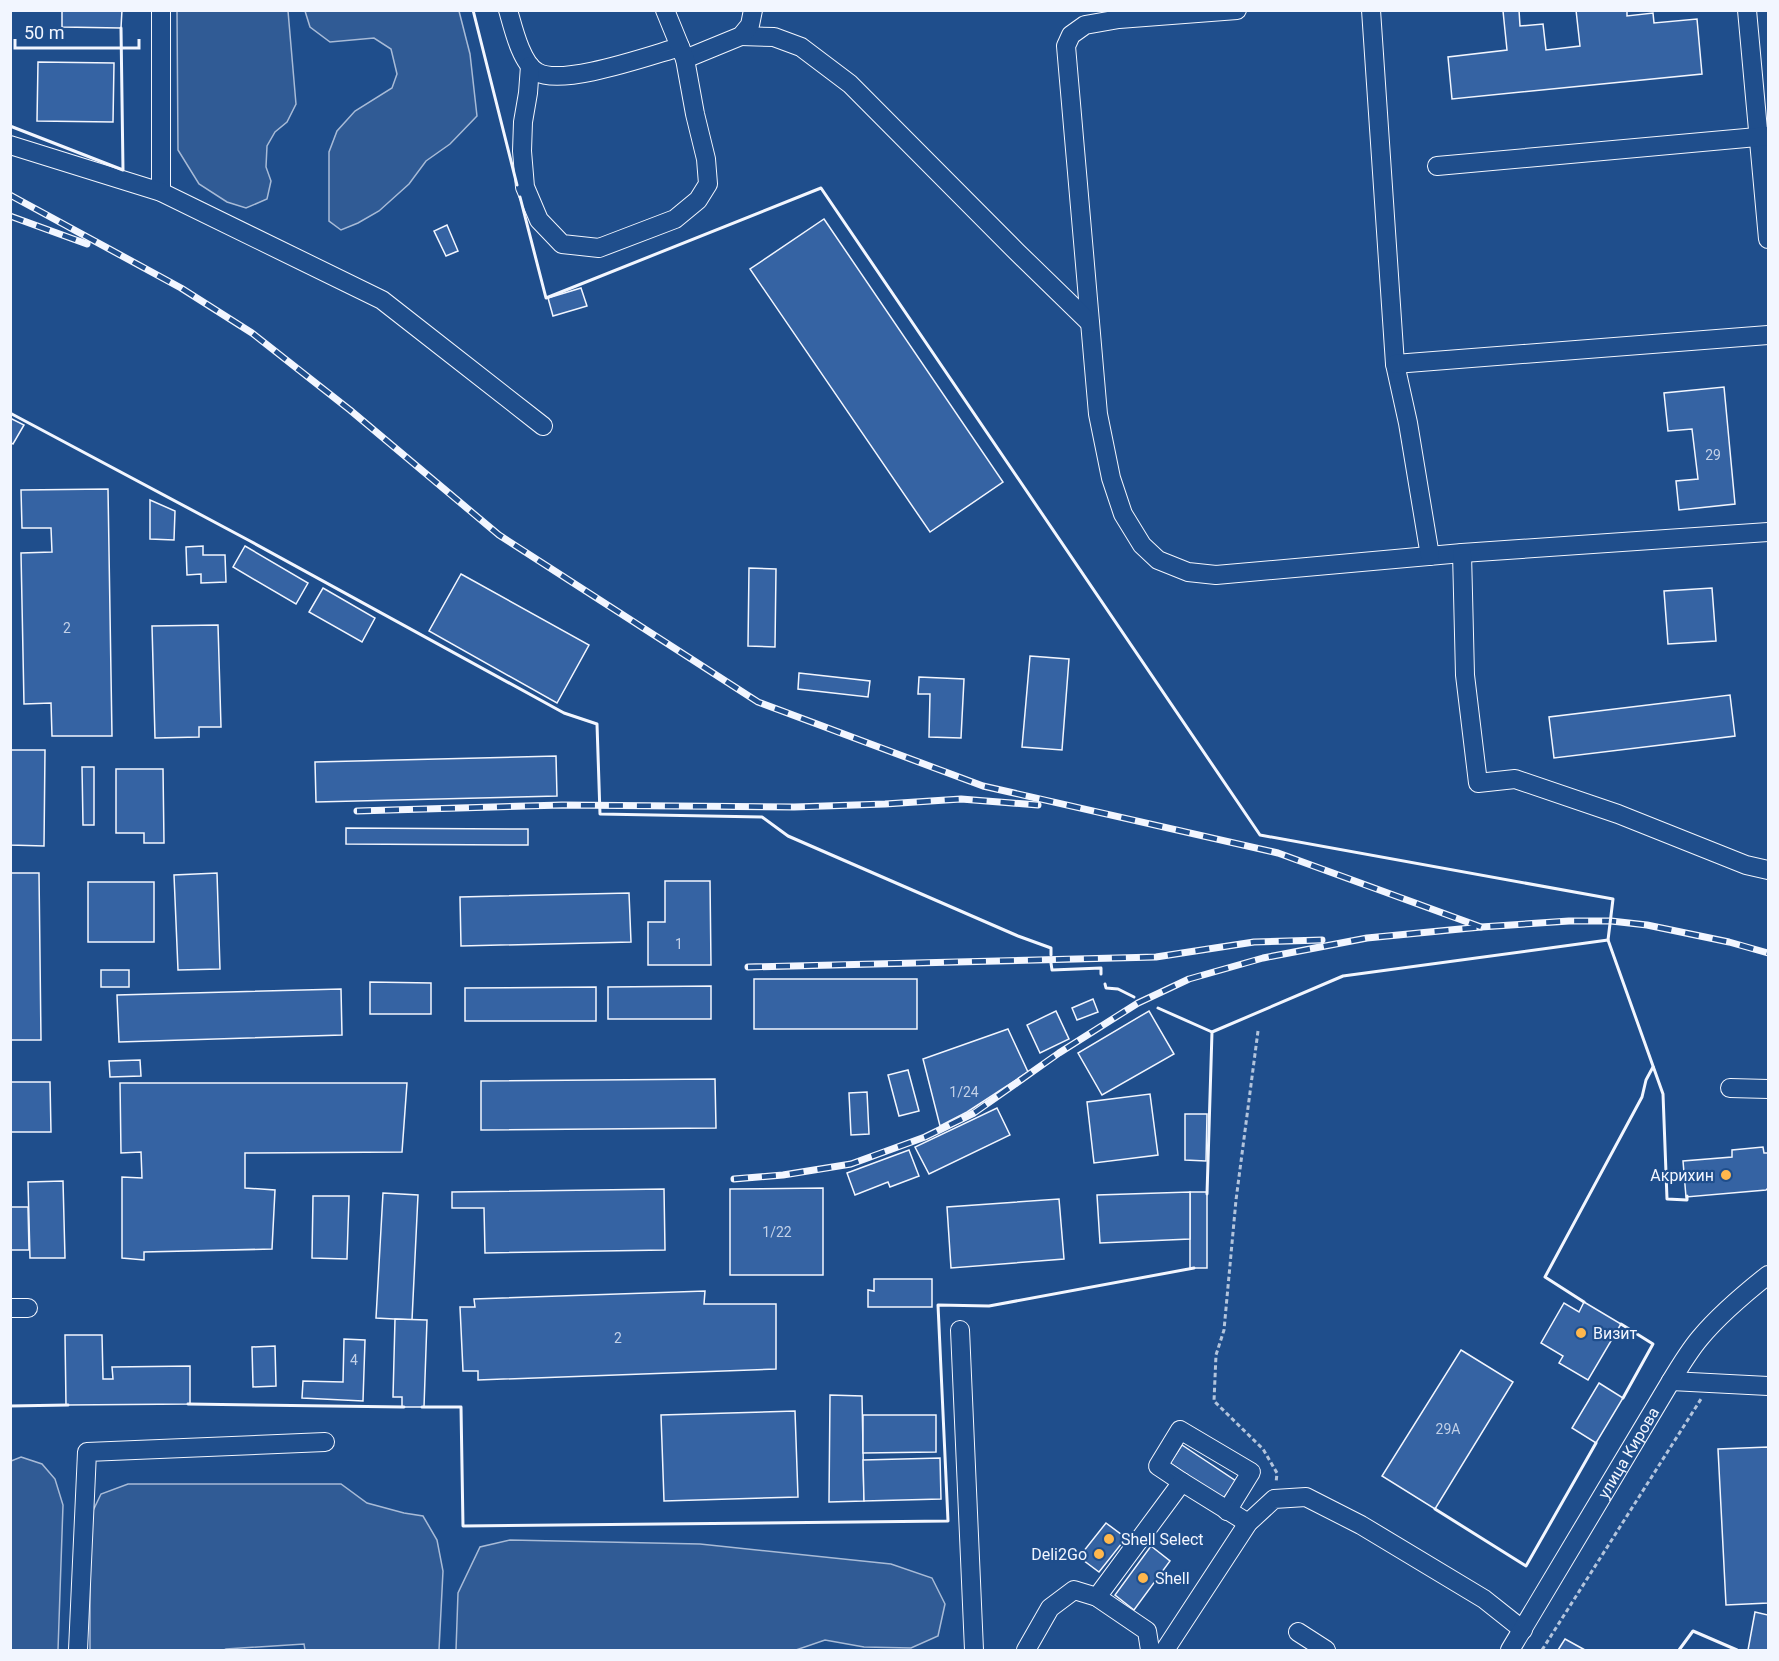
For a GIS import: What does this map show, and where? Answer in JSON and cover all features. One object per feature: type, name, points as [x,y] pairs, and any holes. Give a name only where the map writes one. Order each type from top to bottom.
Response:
[{"type":"street","points":[[161,10],[161,192]]},
{"type":"street","points":[[508,10],[518,43],[530,66],[537,73],[556,77],[683,53],[741,36],[774,38],[801,47],[850,84],[1090,323]]},
{"type":"street","points":[[530,66],[522,151],[525,187],[538,220],[562,244],[599,248],[675,219],[698,200],[708,184],[706,159],[683,53],[665,10]]},
{"type":"street","points":[[741,36],[750,25],[753,10]]},
{"type":"street","points":[[1237,10],[1119,19],[1085,25],[1071,35],[1066,46],[1098,414],[1111,478],[1123,514],[1142,545],[1158,560],[1188,572],[1216,575],[1462,553],[1768,532]]},
{"type":"street","points":[[1371,10],[1395,364],[1408,423],[1431,556]]},
{"type":"street","points":[[1747,10],[1764,136],[1768,239]]},
{"type":"street","points":[[1437,166],[1764,136]]},
{"type":"street","points":[[10,144],[161,192],[382,300],[543,426]]},
{"type":"street","points":[[1395,364],[1768,334]]},
{"type":"street","points":[[1462,553],[1465,675],[1478,783],[1515,779],[1618,814],[1746,865],[1768,870]]},
{"type":"street","points":[[1730,1088],[1768,1089]]},
{"type":"street","name":"улица Кирова","points":[[1510,1650],[1671,1381],[1700,1339],[1735,1303],[1768,1275]]},
{"type":"street","points":[[960,1330],[974,1650]]},
{"type":"street","points":[[1671,1381],[1768,1386]]},
{"type":"street","points":[[1227,1511],[1251,1472],[1180,1430],[1158,1466],[1227,1511],[1248,1523]]},
{"type":"street","points":[[78,1650],[87,1452],[325,1442]]},
{"type":"street","points":[[1097,1597],[1182,1482]]},
{"type":"street","points":[[1165,1650],[1248,1523],[1274,1499],[1306,1497],[1361,1525],[1484,1599],[1523,1630]]},
{"type":"street","points":[[1026,1650],[1050,1608],[1074,1590],[1097,1597],[1147,1631],[1150,1650]]},
{"type":"street","points":[[1298,1632],[1326,1650]]},
{"type":"path","points":[[1258,1031],[1236,1200],[1224,1330],[1216,1356],[1214,1401],[1263,1449],[1277,1473],[1274,1499]]},
{"type":"path","points":[[1542,1650],[1711,1383]]},
{"type":"shaded area","points":[[177,11],[288,11],[296,104],[287,122],[275,132],[267,146],[266,167],[271,181],[267,199],[246,208],[227,202],[199,184],[178,150]]},
{"type":"shaded area","points":[[305,11],[459,11],[470,54],[477,116],[450,144],[426,161],[409,184],[379,211],[341,230],[329,221],[329,152],[337,131],[355,111],[392,88],[397,74],[391,49],[374,38],[330,42],[310,27]]},
{"type":"shaded area","points":[[21,1457],[42,1464],[55,1479],[63,1505],[58,1650],[11,1650],[11,1461]]},
{"type":"shaded area","points":[[128,1484],[341,1484],[367,1503],[423,1516],[437,1540],[443,1571],[439,1650],[305,1650],[304,1644],[224,1650],[90,1650],[90,1517],[101,1494]]},
{"type":"shaded area","points":[[510,1540],[700,1544],[891,1564],[932,1578],[945,1604],[938,1636],[911,1648],[864,1647],[825,1640],[796,1650],[456,1650],[458,1593],[480,1547]]},
{"type":"building","points":[[62,10],[122,10],[121,28],[62,27]]},
{"type":"building","points":[[1519,10],[1520,26],[1543,24],[1546,50],[1580,46],[1576,10],[1627,10],[1627,16],[1653,13],[1654,23],[1697,19],[1702,74],[1452,99],[1448,57],[1507,50],[1503,11]]},
{"type":"building","points":[[38,62],[114,63],[113,122],[37,121]]},
{"type":"building","points":[[824,219],[1003,482],[930,532],[750,269]]},
{"type":"building","points":[[447,225],[458,251],[446,256],[434,231]]},
{"type":"building","points":[[581,288],[587,306],[553,316],[548,298]]},
{"type":"building","points":[[1724,387],[1735,504],[1679,510],[1676,481],[1698,479],[1692,429],[1668,431],[1664,393]]},
{"type":"building","points":[[10,418],[24,425],[13,444],[10,442]]},
{"type":"building","points":[[108,489],[112,736],[52,736],[51,703],[24,704],[21,553],[52,552],[51,528],[22,528],[21,490]]},
{"type":"building","points":[[150,500],[175,511],[174,540],[150,539]]},
{"type":"building","points":[[203,546],[203,555],[225,555],[226,582],[201,583],[201,574],[187,575],[186,547]]},
{"type":"building","points":[[245,546],[308,583],[296,604],[233,567]]},
{"type":"building","points":[[749,568],[776,569],[775,647],[748,646]]},
{"type":"building","points":[[461,574],[589,645],[557,703],[429,631]]},
{"type":"building","points":[[323,588],[375,618],[362,642],[309,612]]},
{"type":"building","points":[[1712,588],[1716,641],[1668,644],[1664,591]]},
{"type":"building","points":[[218,625],[221,727],[199,727],[199,737],[155,738],[152,626]]},
{"type":"building","points":[[1030,656],[1069,659],[1062,750],[1022,747]]},
{"type":"building","points":[[799,673],[870,681],[868,697],[798,689]]},
{"type":"building","points":[[919,677],[964,679],[961,738],[929,737],[930,694],[918,694]]},
{"type":"building","points":[[1730,695],[1735,736],[1554,758],[1549,717]]},
{"type":"building","points":[[10,750],[45,750],[44,846],[10,845]]},
{"type":"building","points":[[556,756],[557,796],[316,802],[315,762]]},
{"type":"building","points":[[82,767],[94,767],[94,825],[83,825]]},
{"type":"building","points":[[116,769],[163,769],[164,843],[144,843],[144,833],[116,833]]},
{"type":"building","points":[[346,828],[528,829],[528,845],[346,844]]},
{"type":"building","points":[[10,873],[39,873],[41,1040],[10,1040]]},
{"type":"building","points":[[217,873],[220,969],[178,970],[174,875]]},
{"type":"building","points":[[665,881],[710,881],[711,965],[648,965],[648,922],[665,922]]},
{"type":"building","points":[[88,882],[154,882],[154,942],[88,942]]},
{"type":"building","points":[[629,893],[631,942],[461,946],[460,897]]},
{"type":"building","points":[[101,970],[129,970],[129,987],[101,987]]},
{"type":"building","points":[[754,979],[917,979],[917,1029],[754,1029]]},
{"type":"building","points":[[370,982],[431,983],[431,1014],[370,1014]]},
{"type":"building","points":[[711,986],[711,1019],[608,1019],[608,987]]},
{"type":"building","points":[[596,987],[596,1021],[465,1021],[465,988]]},
{"type":"building","points":[[341,989],[342,1035],[119,1042],[117,995]]},
{"type":"building","points":[[1093,999],[1098,1012],[1077,1020],[1072,1008]]},
{"type":"building","points":[[1056,1011],[1069,1039],[1040,1053],[1027,1025]]},
{"type":"building","points":[[1149,1011],[1174,1054],[1102,1095],[1078,1053]]},
{"type":"building","points":[[1008,1029],[1028,1072],[967,1112],[940,1126],[923,1059]]},
{"type":"building","points":[[140,1060],[141,1076],[110,1077],[109,1061]]},
{"type":"building","points":[[908,1070],[919,1111],[899,1116],[888,1075]]},
{"type":"building","points":[[715,1079],[716,1128],[481,1130],[481,1081]]},
{"type":"building","points":[[10,1082],[50,1082],[51,1132],[10,1132]]},
{"type":"building","points":[[120,1083],[407,1083],[402,1152],[245,1153],[245,1188],[275,1190],[272,1249],[144,1252],[144,1260],[122,1258],[122,1177],[142,1178],[141,1152],[121,1153]]},
{"type":"building","points":[[867,1092],[869,1134],[851,1135],[849,1093]]},
{"type":"building","points":[[1150,1094],[1158,1155],[1094,1163],[1087,1102]]},
{"type":"building","points":[[997,1108],[1010,1135],[929,1174],[915,1147]]},
{"type":"building","points":[[1185,1114],[1207,1114],[1206,1161],[1185,1160]]},
{"type":"building","name":"Акрихин","points":[[1763,1147],[1764,1153],[1768,1153],[1768,1188],[1766,1190],[1686,1197],[1683,1161],[1732,1157],[1732,1150]]},
{"type":"building","points":[[909,1150],[919,1176],[890,1187],[888,1182],[855,1195],[847,1173]]},
{"type":"building","points":[[63,1181],[65,1258],[30,1258],[28,1182]]},
{"type":"building","points":[[823,1188],[823,1275],[730,1275],[730,1189]]},
{"type":"building","points":[[664,1189],[665,1250],[485,1253],[484,1208],[452,1208],[452,1192]]},
{"type":"building","points":[[1190,1192],[1207,1192],[1207,1268],[1190,1268]]},
{"type":"building","points":[[1190,1192],[1190,1239],[1100,1243],[1097,1195]]},
{"type":"building","points":[[383,1193],[418,1195],[412,1320],[376,1318]]},
{"type":"building","points":[[313,1196],[349,1196],[347,1259],[312,1258]]},
{"type":"building","points":[[1059,1199],[1064,1259],[951,1268],[947,1207]]},
{"type":"building","points":[[10,1207],[28,1207],[29,1250],[10,1250]]},
{"type":"building","points":[[874,1279],[932,1279],[932,1307],[868,1307],[868,1290],[874,1291]]},
{"type":"building","points":[[705,1291],[704,1304],[776,1304],[776,1369],[478,1380],[478,1371],[463,1371],[460,1307],[475,1307],[474,1299]]},
{"type":"building","name":"Визит","points":[[1584,1302],[1621,1324],[1588,1380],[1559,1363],[1563,1356],[1541,1343],[1564,1303],[1579,1312]]},
{"type":"building","points":[[395,1319],[427,1320],[424,1407],[402,1407],[402,1397],[393,1397]]},
{"type":"building","points":[[65,1335],[102,1335],[103,1379],[113,1379],[112,1367],[190,1366],[190,1404],[66,1405]]},
{"type":"building","points":[[344,1339],[365,1340],[363,1401],[302,1398],[303,1381],[343,1382]]},
{"type":"building","points":[[275,1346],[276,1386],[253,1387],[252,1347]]},
{"type":"building","points":[[1461,1350],[1513,1382],[1435,1509],[1382,1476]]},
{"type":"building","points":[[1599,1383],[1623,1398],[1596,1443],[1572,1428]]},
{"type":"building","points":[[830,1395],[862,1396],[864,1501],[829,1502]]},
{"type":"building","points":[[795,1411],[798,1497],[664,1501],[661,1415]]},
{"type":"building","points":[[863,1415],[936,1415],[936,1452],[863,1453]]},
{"type":"building","points":[[1182,1445],[1236,1481],[1223,1499],[1170,1463]]},
{"type":"building","points":[[1768,1447],[1768,1603],[1726,1605],[1718,1449]]},
{"type":"building","points":[[940,1458],[941,1499],[864,1501],[863,1460]]},
{"type":"building","points":[[1106,1523],[1126,1538],[1099,1572],[1079,1557]]},
{"type":"building","points":[[1151,1546],[1170,1561],[1134,1610],[1115,1595]]},
{"type":"building","points":[[1755,1612],[1768,1615],[1768,1650],[1748,1650]]},
{"type":"building","points":[[1565,1639],[1585,1650],[1558,1650]]},
{"type":"railway","points":[[10,195],[181,288],[252,333],[350,410],[499,535],[758,702],[983,786],[1278,853],[1481,927]]},
{"type":"railway","points":[[10,216],[87,244]]},
{"type":"railway","points":[[357,811],[562,805],[794,807],[961,799],[1038,805]]},
{"type":"railway","points":[[734,1179],[783,1175],[851,1164],[925,1137],[974,1113],[1059,1053],[1138,1003],[1189,979],[1263,958],[1367,938],[1569,921],[1611,921],[1647,925],[1729,942],[1768,953]]},
{"type":"railway","points":[[748,967],[1156,957],[1254,942],[1322,940]]},
{"type":"wall","points":[[473,10],[517,185]]},
{"type":"wall","points":[[10,126],[123,170],[121,28]]},
{"type":"wall","points":[[520,197],[546,298],[821,188],[1260,835],[1613,899],[1608,940]]},
{"type":"wall","points":[[10,413],[564,713],[597,724],[600,814],[762,817],[788,836],[1018,936],[1051,948],[1051,955]]},
{"type":"wall","points":[[1207,1194],[1212,1032],[1343,976],[1608,940],[1663,1094],[1667,1199],[1687,1200],[1687,1196]]},
{"type":"wall","points":[[1051,963],[1052,970],[1101,968],[1101,974]]},
{"type":"wall","points":[[1105,984],[1106,988],[1118,989],[1134,997]]},
{"type":"wall","points":[[1158,1008],[1212,1032]]},
{"type":"wall","points":[[1584,1302],[1545,1277],[1642,1097],[1646,1080],[1653,1067]]},
{"type":"wall","points":[[422,1407],[461,1407],[463,1526],[948,1521],[938,1305],[989,1306],[1194,1268]]},
{"type":"wall","points":[[1621,1324],[1653,1344],[1623,1398]]},
{"type":"wall","points":[[188,1404],[404,1407]]},
{"type":"wall","points":[[10,1406],[68,1405]]},
{"type":"wall","points":[[1435,1509],[1526,1566],[1596,1443]]},
{"type":"wall","points":[[1679,1650],[1693,1631],[1737,1650]]},
{"type":"place","name":"Акрихин","points":[[1726,1175]]},
{"type":"place","name":"Визит","points":[[1581,1333]]},
{"type":"place","name":"Shell Select","points":[[1109,1539]]},
{"type":"place","name":"Deli2Go","points":[[1099,1554]]},
{"type":"place","name":"Shell","points":[[1143,1578]]}]
